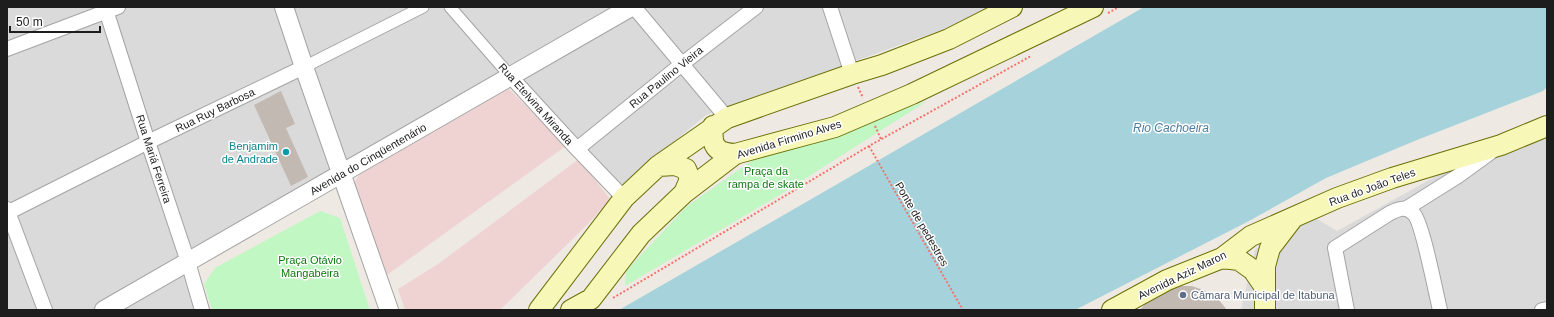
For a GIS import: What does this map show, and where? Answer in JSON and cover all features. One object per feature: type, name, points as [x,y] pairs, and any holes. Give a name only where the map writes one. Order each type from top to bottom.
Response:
[{"type":"main road","points":[[539,310],[624,198],[658,166],[720,122],[852,74],[882,65],[949,39],[1002,9]]},
{"type":"main road","name":"Avenida Firmino Alves","points":[[571,310],[591,299],[641,234],[684,193],[735,154],[835,127],[1099,11]]},
{"type":"main road","points":[[720,122],[712,139],[715,147],[723,154],[735,154]]},
{"type":"main road","name":"Rua do João Teles","points":[[1265,310],[1265,266],[1270,248],[1294,217],[1337,198],[1392,178],[1546,130]]},
{"type":"main road","points":[[658,166],[675,165],[686,169],[690,179],[684,193]]},
{"type":"main road","name":"Avenida Aziz Maron","points":[[1112,310],[1167,280],[1222,258],[1251,236],[1294,217]]},
{"type":"main road","points":[[1222,258],[1239,260],[1253,270],[1264,286]]},
{"type":"street","points":[[284,7],[389,310]]},
{"type":"street","name":"Rua Ruy Barbosa","points":[[7,212],[424,7]]},
{"type":"street","name":"Rua Etelvina Miranda","points":[[450,7],[511,77],[624,198]]},
{"type":"street","name":"Avenida do Cinqüentenário","points":[[104,310],[631,7]]},
{"type":"street","points":[[634,7],[682,64],[720,122]]},
{"type":"street","points":[[830,7],[852,74]]},
{"type":"street","points":[[7,49],[110,8]]},
{"type":"street","name":"Rua Mariá Ferreira","points":[[110,8],[148,142],[188,262],[202,310]]},
{"type":"street","name":"Rua Paulino Vieira","points":[[577,149],[752,8]]},
{"type":"street","points":[[1347,310],[1335,248],[1399,208],[1407,208],[1458,176],[1501,145]]},
{"type":"street","points":[[1407,208],[1414,214],[1421,228],[1440,310]]},
{"type":"street","points":[[7,212],[45,310]]},
{"type":"street","points":[[1542,310],[1547,309]]},
{"type":"path","points":[[1099,11],[1119,7]]},
{"type":"path","points":[[613,298],[868,146],[1037,52]]},
{"type":"path","name":"Ponte de pedestres","points":[[868,146],[963,310]]},
{"type":"shaded area","points":[[7,7],[998,7],[988,13],[706,115],[619,187],[508,66],[185,256],[201,310],[7,310]]},
{"type":"shaded area","points":[[504,84],[566,146],[387,275],[354,183],[359,175]]},
{"type":"shaded area","points":[[1547,115],[1547,310],[1241,310],[1255,250],[1299,208],[1337,231]]},
{"type":"shaded area","points":[[579,159],[610,199],[588,224],[500,310],[405,310],[398,289],[438,264]]},
{"type":"green space","name":"Praça da rampa de skate","points":[[927,101],[778,196],[625,286],[626,271],[686,207],[754,159]]},
{"type":"green space","name":"Praça Otávio Mangabeira","points":[[320,211],[340,218],[370,310],[212,310],[204,284],[215,268]]},
{"type":"water","name":"Rio Cachoeira","points":[[1144,7],[1547,7],[1547,87],[1543,91],[1417,140],[1326,178],[1249,221],[1075,310],[619,310]]},
{"type":"building","name":"Benjamim de Andrade","points":[[281,91],[295,124],[286,128],[308,177],[291,186],[254,105]]},
{"type":"building","name":"Câmara Municipal de Itabuna","points":[[1177,286],[1192,286],[1206,291],[1219,300],[1227,310],[1140,310],[1150,298]]},
{"type":"place","name":"Benjamim de Andrade","points":[[286,152]]},
{"type":"place","name":"Câmara Municipal de Itabuna","points":[[1183,295]]}]
